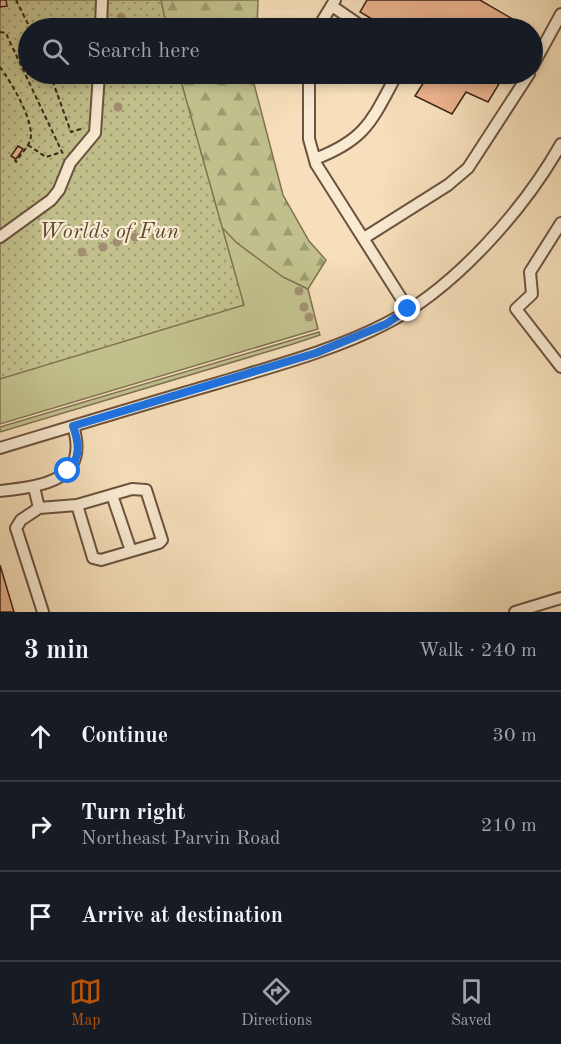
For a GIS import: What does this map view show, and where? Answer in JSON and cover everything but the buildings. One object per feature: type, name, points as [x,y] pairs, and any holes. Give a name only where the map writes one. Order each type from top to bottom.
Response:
[{"type":"street","points":[[101,18],[102,0]]},
{"type":"street","points":[[324,18],[333,3],[352,18]]},
{"type":"street","points":[[543,47],[561,14]]},
{"type":"street","points":[[0,237],[51,200],[66,156],[95,133],[98,84]]},
{"type":"street","points":[[309,84],[309,139],[315,159],[408,309]]},
{"type":"street","points":[[315,159],[344,148],[369,124],[391,84]]},
{"type":"street","points":[[364,238],[448,185],[468,168],[523,84]]},
{"type":"street","points":[[0,448],[316,353],[386,324],[438,289],[502,228],[544,174],[561,144]]},
{"type":"street","points":[[561,223],[530,272],[532,294],[516,309],[561,367]]},
{"type":"street","points":[[0,491],[34,487],[68,471],[75,463],[78,442],[73,426]]},
{"type":"street","points":[[34,487],[39,508]]},
{"type":"street","points":[[43,612],[16,528],[21,520],[39,508],[77,505],[132,489],[146,490],[162,540],[101,560],[93,558],[77,505]]},
{"type":"street","points":[[112,495],[131,551]]},
{"type":"street","points":[[515,612],[561,598]]},
{"type":"path","points":[[16,0],[25,18]]},
{"type":"path","points":[[0,32],[6,33],[18,58]]},
{"type":"path","points":[[0,67],[30,121],[28,145],[16,162],[14,158]]},
{"type":"path","points":[[28,145],[46,157],[66,156],[31,84]]},
{"type":"path","points":[[54,84],[71,132],[84,128]]},
{"type":"green space","name":"Worlds of Fun","points":[[0,0],[161,0],[165,18],[18,18],[18,84],[182,84],[244,305],[0,379]]},
{"type":"green space","points":[[161,0],[258,0],[257,18],[161,18]]},
{"type":"green space","points":[[168,84],[254,84],[283,195],[309,241],[326,260],[308,289],[283,277],[237,243],[203,208]]},
{"type":"green space","points":[[203,208],[252,253],[308,289],[318,329],[0,424],[0,242]]},
{"type":"green space","points":[[319,332],[320,335],[293,344],[0,432],[0,427]]},
{"type":"route","points":[[68,471],[75,463],[78,454],[78,442],[73,426],[316,353],[386,324],[408,309]]}]
